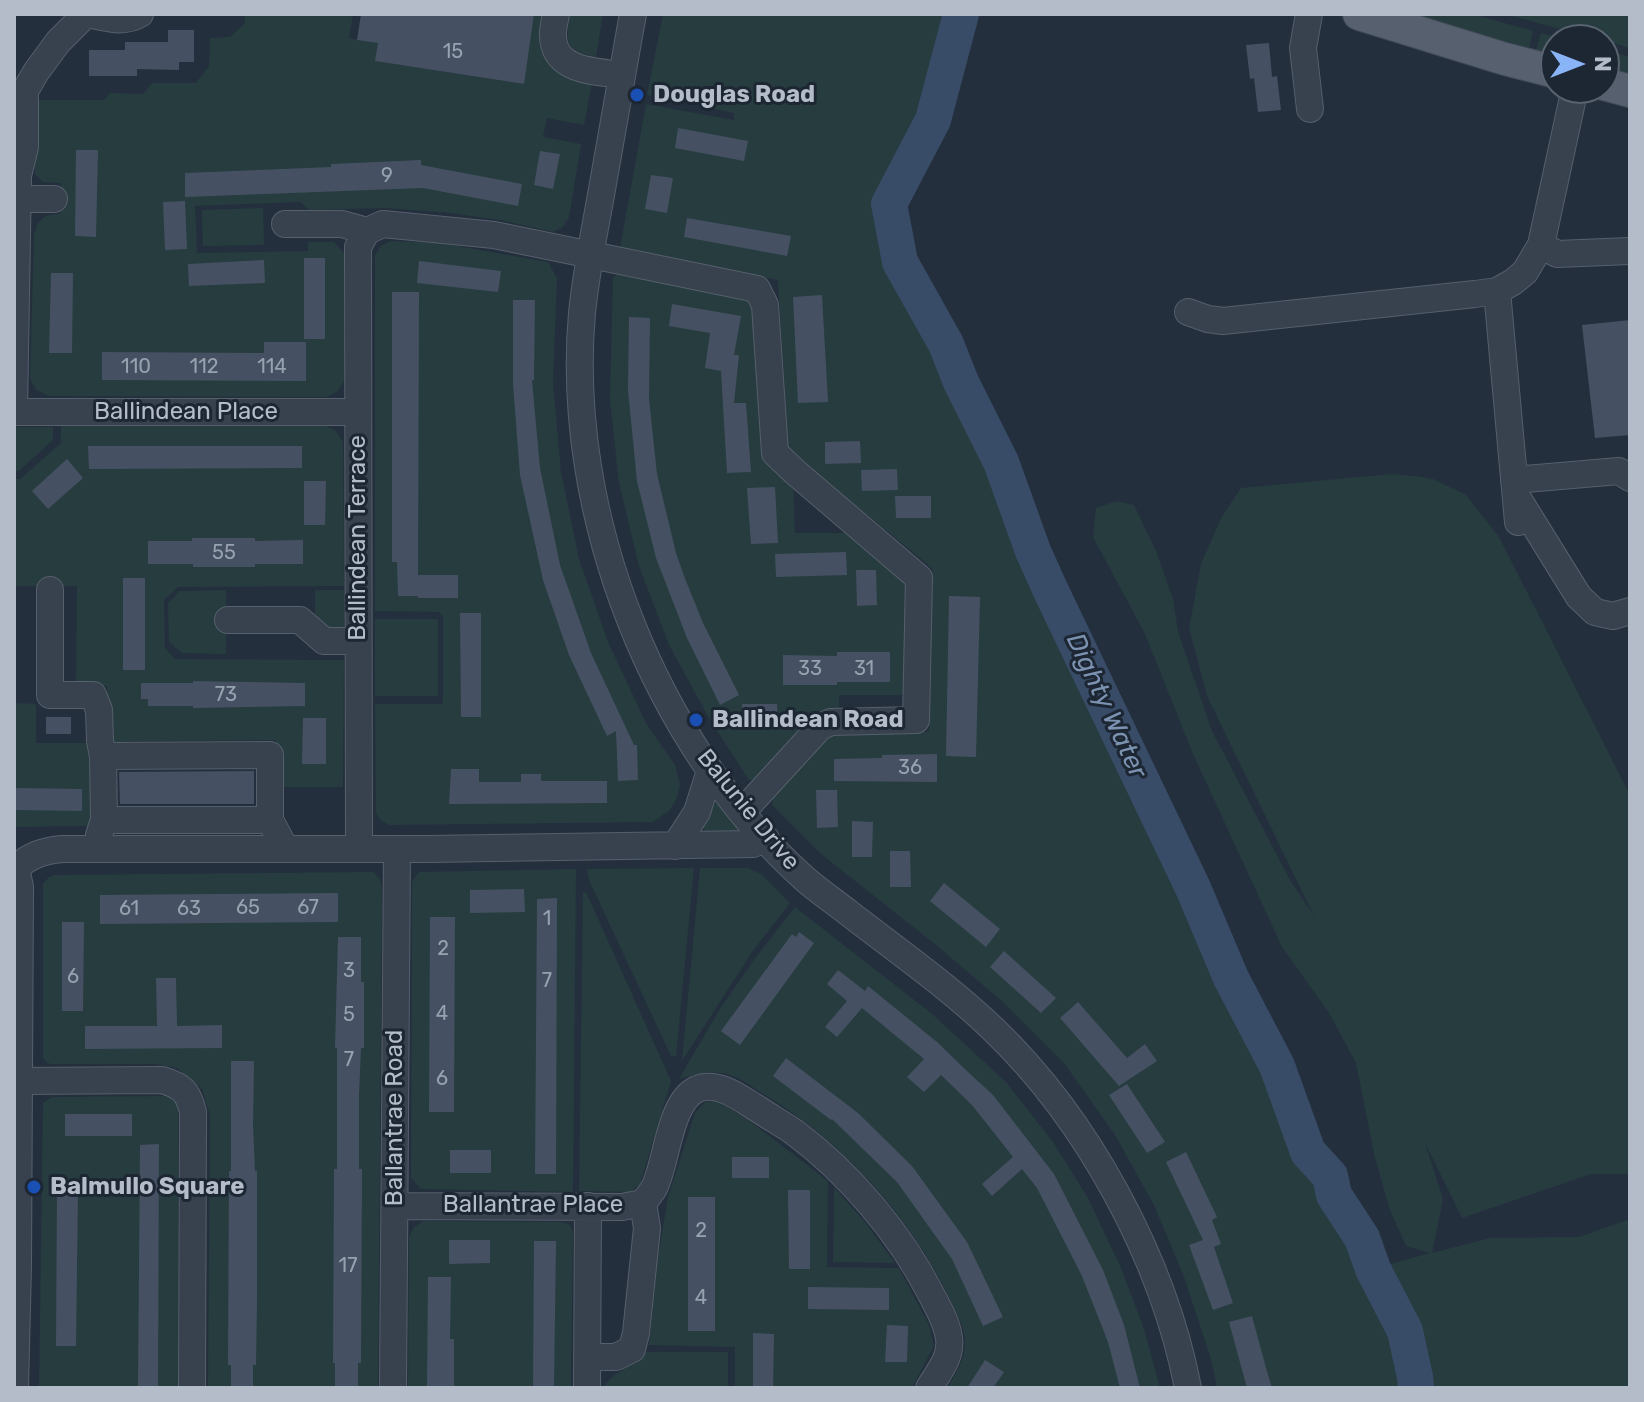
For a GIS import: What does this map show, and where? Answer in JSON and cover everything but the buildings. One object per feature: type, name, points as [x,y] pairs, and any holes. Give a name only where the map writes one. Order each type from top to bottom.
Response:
[{"type":"main road","points":[[1359,14],[1540,68]]},
{"type":"street","points":[[87,14],[113,20],[133,19],[140,14]]},
{"type":"street","name":"Ballindean Place","points":[[87,14],[58,42],[25,91],[25,147],[18,176],[14,412],[358,412]]},
{"type":"street","points":[[556,14],[552,35],[555,48],[562,58],[572,67],[622,75]]},
{"type":"street","name":"Balunie Drive","points":[[633,14],[590,256],[582,314],[580,377],[585,443],[596,510],[615,578],[638,639],[669,706],[710,771],[766,839],[806,880],[935,979],[993,1029],[1050,1092],[1096,1156],[1131,1221],[1162,1296],[1188,1388]]},
{"type":"street","points":[[1309,14],[1303,48],[1310,109]]},
{"type":"street","points":[[1188,312],[1223,321],[1497,291],[1525,272],[1541,245],[1572,104]]},
{"type":"street","points":[[18,199],[54,199]]},
{"type":"street","points":[[285,224],[342,224],[367,231],[383,224],[494,235],[757,289],[765,305],[775,453],[919,578],[916,720],[831,722],[820,727],[743,811]]},
{"type":"street","name":"Ballindean Terrace","points":[[359,848],[358,247],[367,231]]},
{"type":"street","points":[[1541,245],[1557,254],[1630,251]]},
{"type":"street","points":[[1497,291],[1518,522]]},
{"type":"street","points":[[1515,487],[1619,471],[1630,478]]},
{"type":"street","points":[[1515,487],[1579,597],[1595,612],[1613,616],[1630,611]]},
{"type":"street","points":[[50,590],[50,695],[93,695],[99,710],[104,820],[93,849]]},
{"type":"street","points":[[228,620],[300,620],[324,641],[358,641]]},
{"type":"street","points":[[103,756],[270,755],[270,820],[285,848]]},
{"type":"street","points":[[675,846],[697,812],[710,771]]},
{"type":"street","points":[[104,820],[270,820]]},
{"type":"street","points":[[15,1388],[20,887],[15,867],[42,851],[93,849],[611,848],[753,844],[766,839]]},
{"type":"street","name":"Ballantrae Road","points":[[393,1388],[397,849]]},
{"type":"street","points":[[19,1081],[162,1080],[178,1085],[189,1097],[193,1112],[192,1388]]},
{"type":"street","name":"Ballantrae Place","points":[[395,1206],[622,1207],[643,1203],[654,1188],[678,1110],[687,1097],[698,1088],[714,1087],[732,1093],[794,1132],[831,1164],[877,1211],[917,1266],[949,1336],[950,1350],[929,1388]]},
{"type":"street","points":[[587,1357],[616,1357],[632,1349],[647,1228],[643,1203]]},
{"type":"street","points":[[587,1388],[588,1206]]},
{"type":"green space","points":[[245,14],[353,14],[349,38],[378,43],[376,61],[523,84],[534,14],[548,14],[545,34],[593,77],[584,125],[547,118],[543,137],[581,144],[569,217],[563,227],[553,232],[500,220],[385,208],[310,210],[300,202],[195,206],[197,253],[308,251],[308,242],[334,242],[344,253],[345,378],[338,391],[327,397],[49,396],[36,390],[30,378],[34,235],[42,218],[60,214],[61,183],[43,182],[35,174],[35,100],[104,100],[110,93],[143,94],[152,83],[196,83],[209,66],[210,38],[230,37],[245,23]]},
{"type":"green space","points":[[570,14],[603,14],[596,57],[578,52],[570,44]]},
{"type":"green space","points":[[663,14],[954,14],[916,153],[889,204],[900,262],[946,344],[961,382],[1001,462],[1033,551],[1193,888],[1231,978],[1277,1066],[1308,1152],[1330,1176],[1334,1195],[1362,1238],[1373,1269],[1430,1253],[1406,1246],[1390,1210],[1375,1158],[1356,1063],[1329,1013],[1282,947],[1193,754],[1145,634],[1093,537],[1096,508],[1117,501],[1134,505],[1156,551],[1173,599],[1178,632],[1212,731],[1290,880],[1314,916],[1207,696],[1189,628],[1201,564],[1221,518],[1241,488],[1392,474],[1433,479],[1466,495],[1499,537],[1630,795],[1630,1174],[1591,1174],[1462,1218],[1425,1143],[1443,1199],[1432,1253],[1490,1238],[1579,1237],[1630,1219],[1630,1388],[1217,1388],[1211,1359],[1184,1277],[1154,1205],[1115,1135],[1064,1063],[1004,1003],[821,854],[772,805],[773,797],[829,735],[837,732],[929,732],[932,568],[791,453],[778,280],[620,248],[646,104],[734,120],[734,113],[647,95]]},
{"type":"green space","points":[[1409,14],[1472,14],[1533,31],[1529,48]]},
{"type":"green space","points":[[1505,14],[1630,14],[1630,48],[1620,45],[1620,24],[1542,24]]},
{"type":"green space","points":[[1620,54],[1630,57],[1630,76],[1620,73]]},
{"type":"green space","points":[[263,208],[264,245],[203,246],[202,210]]},
{"type":"green space","points":[[390,241],[440,243],[548,262],[557,278],[553,384],[561,472],[579,559],[608,642],[646,723],[675,765],[680,784],[677,798],[669,811],[653,822],[389,825],[380,820],[376,812],[375,704],[442,704],[443,699],[443,616],[439,612],[375,611],[375,255],[381,246]]},
{"type":"green space","points":[[618,275],[746,298],[752,302],[793,482],[795,533],[852,533],[907,581],[906,690],[901,695],[839,695],[839,709],[818,713],[755,780],[749,780],[709,718],[669,645],[639,566],[619,483],[610,400],[613,277]]},
{"type":"green space","points":[[61,426],[326,426],[336,431],[343,442],[344,586],[178,587],[164,600],[165,648],[175,659],[344,660],[343,787],[277,787],[276,740],[108,742],[107,686],[76,685],[77,586],[14,586],[14,479],[20,479],[61,443]]},
{"type":"green space","points":[[14,427],[53,427],[53,440],[19,471],[14,471]]},
{"type":"green space","points":[[226,590],[226,654],[182,653],[169,642],[168,603],[180,591]]},
{"type":"green space","points":[[315,590],[344,590],[344,636],[315,622]]},
{"type":"green space","points":[[375,619],[438,619],[438,696],[375,696]]},
{"type":"green space","points":[[14,703],[36,704],[36,743],[92,743],[92,818],[87,826],[14,827]]},
{"type":"green space","points":[[715,803],[721,805],[740,827],[736,833],[706,833],[702,828]]},
{"type":"green space","points":[[694,868],[676,1056],[671,1056],[589,880],[587,869]]},
{"type":"green space","points":[[700,868],[748,868],[761,874],[790,903],[752,952],[682,1061]]},
{"type":"green space","points":[[576,869],[573,1192],[421,1189],[411,1178],[412,882],[419,872]]},
{"type":"green space","points":[[373,872],[380,879],[382,887],[378,1388],[208,1388],[210,1115],[202,1089],[177,1068],[156,1064],[52,1064],[43,1058],[43,884],[54,875]]},
{"type":"green space","points":[[586,892],[671,1081],[640,1184],[630,1192],[579,1191],[583,893]]},
{"type":"green space","points":[[795,907],[931,1013],[1006,1082],[1053,1142],[1088,1198],[1121,1268],[1144,1329],[1160,1388],[947,1388],[963,1355],[965,1337],[962,1325],[933,1267],[894,1209],[821,1135],[741,1080],[712,1073],[679,1079],[721,1007]]},
{"type":"green space","points":[[170,1096],[178,1104],[178,1388],[39,1388],[43,1103],[52,1097]]},
{"type":"green space","points":[[718,1101],[751,1122],[828,1181],[827,1267],[899,1268],[929,1325],[934,1346],[912,1388],[735,1388],[735,1347],[649,1345],[657,1263],[668,1197],[695,1113],[705,1102]]},
{"type":"green space","points":[[834,1187],[865,1222],[895,1263],[833,1262]]},
{"type":"green space","points":[[424,1221],[562,1222],[570,1225],[573,1233],[571,1388],[408,1388],[409,1237],[414,1227]]},
{"type":"green space","points":[[646,1352],[728,1352],[728,1388],[603,1388],[611,1378]]},
{"type":"waterway","name":"Dighty Water","points":[[961,14],[933,120],[889,204],[900,262],[946,344],[961,382],[1001,462],[1033,551],[1193,888],[1231,978],[1277,1066],[1308,1152],[1330,1176],[1334,1195],[1362,1238],[1373,1269],[1405,1331],[1416,1388]]},
{"type":"place","name":"Douglas Road","points":[[637,95]]},
{"type":"place","name":"Ballindean Road","points":[[696,720]]},
{"type":"place","name":"Balmullo Square","points":[[34,1187]]}]
